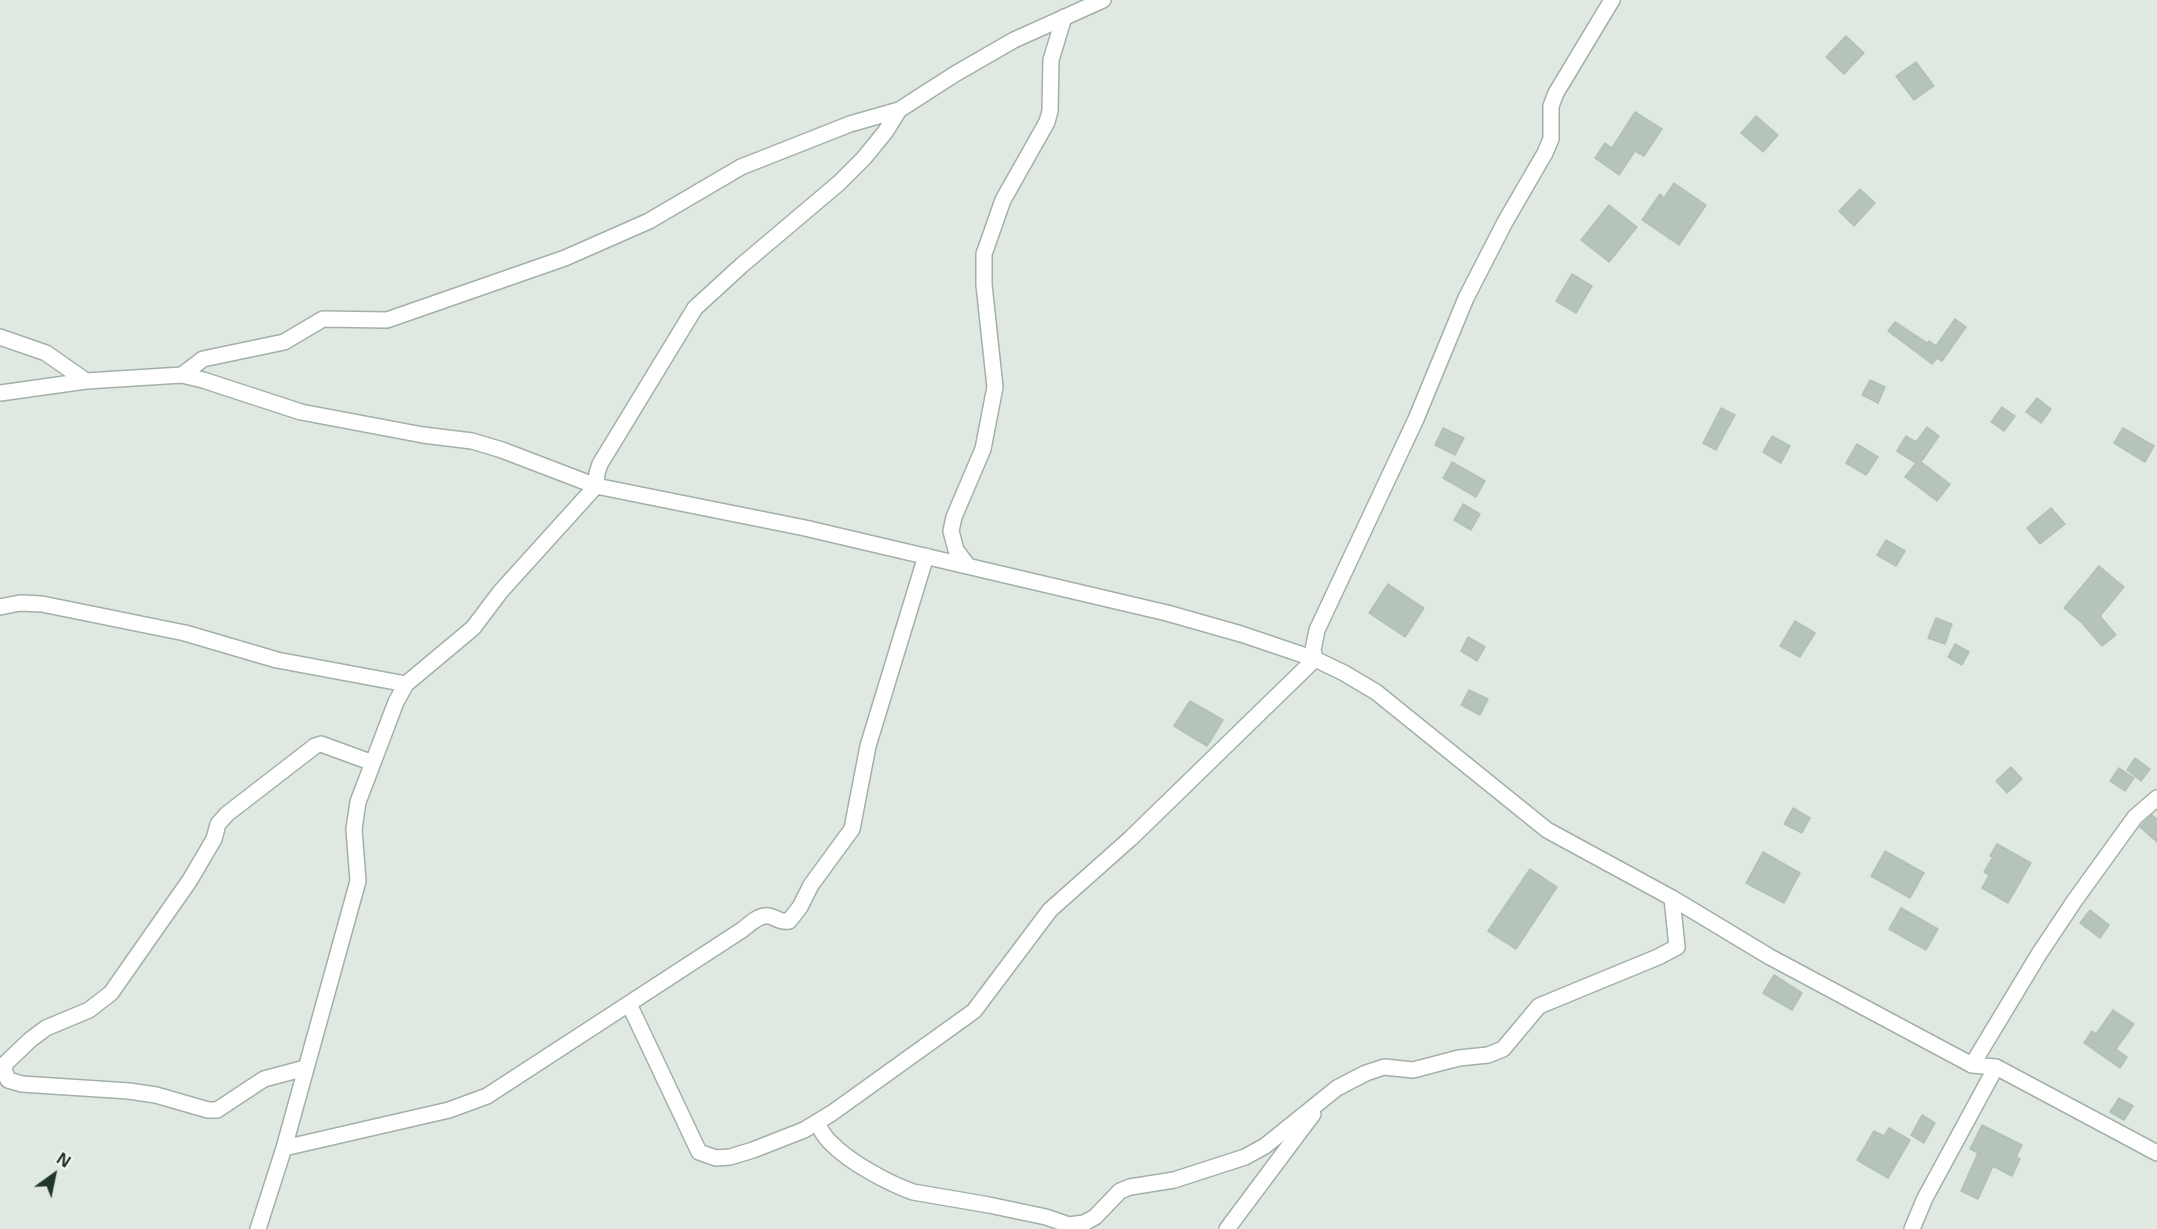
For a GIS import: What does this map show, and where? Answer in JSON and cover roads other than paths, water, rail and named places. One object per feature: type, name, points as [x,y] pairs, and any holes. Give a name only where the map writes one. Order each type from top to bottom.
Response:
[{"type":"street","points":[[183,375],[204,359],[284,342],[323,320],[387,320],[565,258],[648,222],[741,167],[850,124],[899,110],[1014,40],[1103,0]]},
{"type":"street","points":[[1315,659],[1313,650],[1317,630],[1359,546],[1416,419],[1466,298],[1548,146],[1552,130],[1551,106],[1556,93],[1612,0]]},
{"type":"street","points":[[968,567],[956,550],[951,531],[954,517],[983,449],[995,387],[984,285],[984,254],[1003,200],[1047,122],[1050,111],[1051,60],[1064,17]]},
{"type":"street","points":[[258,1229],[284,1148],[358,881],[354,829],[358,802],[396,702],[406,684],[473,628],[501,591],[596,486],[600,464],[695,308],[839,183],[864,158],[886,131],[899,110]]},
{"type":"street","points":[[0,337],[46,353],[86,381]]},
{"type":"street","points":[[0,393],[86,381],[183,375],[301,412],[423,435],[472,441],[596,486],[805,528],[1167,614],[1241,634],[1315,659],[1376,692],[1547,830],[1672,898],[1770,957],[1972,1065],[1996,1067],[2157,1153]]},
{"type":"street","points":[[284,1148],[449,1110],[487,1096],[758,918],[769,916],[781,921],[789,921],[800,907],[811,885],[852,829],[868,746],[926,556]]},
{"type":"street","points":[[0,607],[20,603],[53,606],[185,633],[277,660],[406,684]]},
{"type":"street","points":[[629,1004],[699,1152],[716,1158],[730,1157],[817,1124],[974,1011],[1050,910],[1131,838],[1315,659]]},
{"type":"street","points":[[305,1068],[264,1079],[217,1110],[208,1110],[138,1092],[22,1083],[8,1080],[4,1069],[6,1063],[46,1028],[89,1010],[111,993],[190,880],[214,839],[218,824],[227,814],[315,746],[321,744],[373,763]]},
{"type":"street","points":[[1972,1065],[2038,954],[2075,900],[2135,817],[2157,798]]},
{"type":"street","points":[[817,1124],[830,1143],[893,1185],[913,1192],[1046,1217],[1069,1225],[1084,1223],[1095,1217],[1120,1191],[1130,1187],[1174,1180],[1245,1157],[1265,1146],[1337,1088],[1384,1067],[1413,1070],[1459,1058],[1488,1055],[1503,1049],[1539,1006],[1677,947],[1672,898]]},
{"type":"street","points":[[1912,1229],[1925,1198],[1996,1067]]},
{"type":"street","points":[[1227,1229],[1327,1095]]}]
